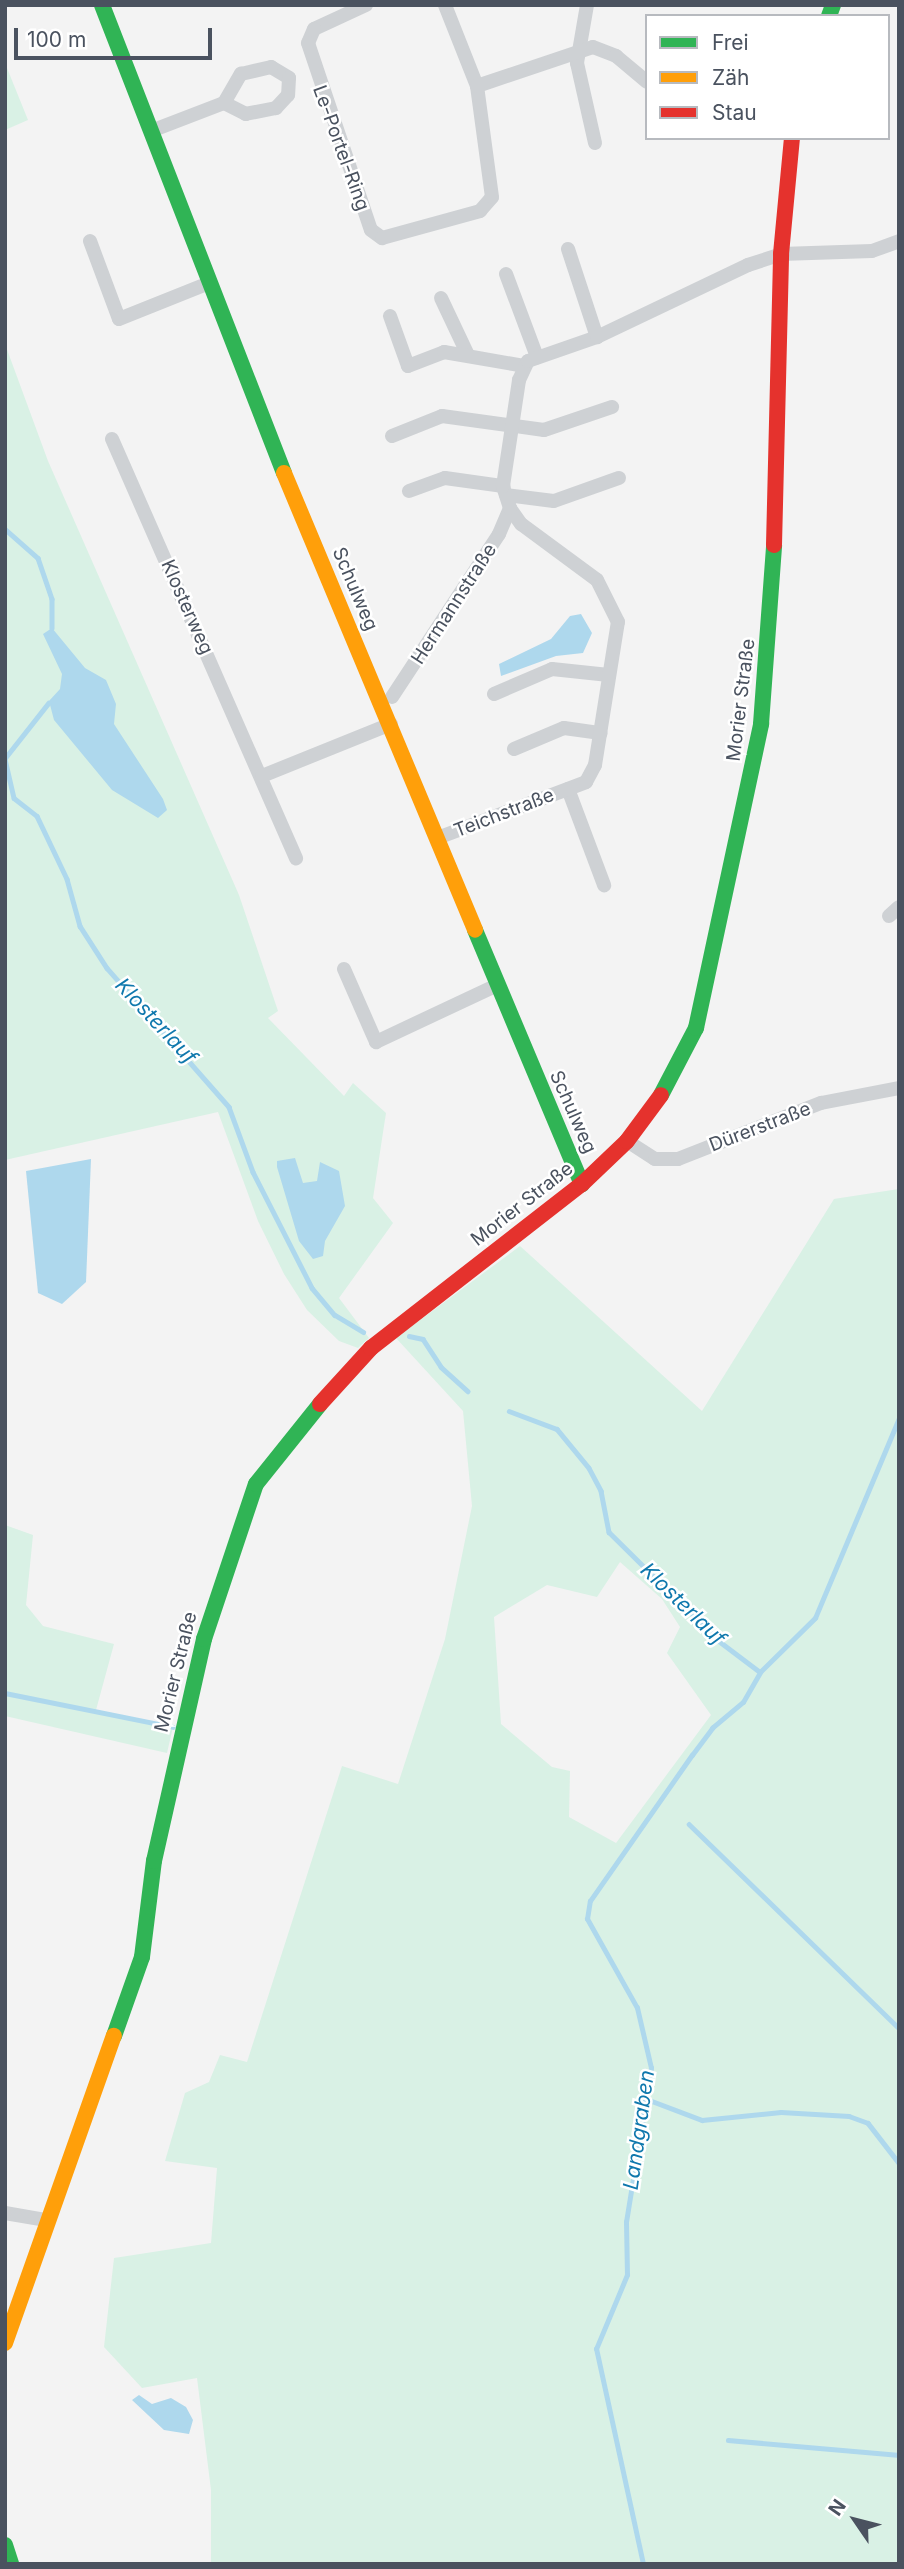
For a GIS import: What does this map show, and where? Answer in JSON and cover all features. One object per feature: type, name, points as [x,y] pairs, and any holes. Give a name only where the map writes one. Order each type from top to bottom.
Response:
[{"type":"main road","name":"Schulweg","points":[[102,5],[209,283],[440,837],[495,986],[582,1184]]},
{"type":"main road","name":"Morier Straße","points":[[5,2343],[46,2220],[142,1957],[154,1861],[204,1639],[256,1484],[281,1447],[371,1348],[582,1184],[627,1141],[672,1081],[696,1028],[761,724],[772,617],[781,254],[792,140]]},
{"type":"main road","points":[[5,2545],[10,2564]]},
{"type":"street","name":"Le-Portel-Ring","points":[[366,5],[314,29],[308,43],[313,69],[371,230],[382,238],[480,211],[492,197],[477,86],[445,5]]},
{"type":"street","points":[[587,5],[579,52],[595,143]]},
{"type":"street","points":[[477,86],[593,47],[616,56],[645,80]]},
{"type":"street","name":"Le-Portel-Ring","points":[[271,67],[289,78],[288,96],[266,114],[246,114],[225,103],[250,68],[271,67]]},
{"type":"street","name":"Le-Portel-Ring","points":[[289,78],[313,69]]},
{"type":"street","points":[[151,131],[225,103]]},
{"type":"street","points":[[90,241],[120,319],[209,283]]},
{"type":"street","points":[[390,316],[408,366],[443,352],[524,366],[537,357],[597,337],[781,254],[872,251],[899,241]]},
{"type":"street","points":[[568,249],[597,337]]},
{"type":"street","points":[[506,274],[537,357]]},
{"type":"street","points":[[442,298],[468,355]]},
{"type":"street","name":"Hermannstraße","points":[[392,697],[499,534],[506,496],[512,424],[524,366]]},
{"type":"street","points":[[392,436],[442,415],[553,428],[612,407]]},
{"type":"street","name":"Klosterweg","points":[[112,439],[296,858]]},
{"type":"street","points":[[409,491],[445,478],[506,496],[554,501],[619,478]]},
{"type":"street","name":"Teichstraße","points":[[440,837],[586,782],[601,733],[618,622],[597,580],[521,524],[506,496]]},
{"type":"street","points":[[494,694],[552,669],[608,675]]},
{"type":"street","points":[[262,776],[391,724]]},
{"type":"street","points":[[513,749],[564,728],[601,733]]},
{"type":"street","name":"Teichstraße","points":[[568,789],[604,886]]},
{"type":"street","points":[[344,970],[376,1042],[495,986]]},
{"type":"street","name":"Dürerstraße","points":[[627,1141],[655,1158],[678,1159],[821,1103],[899,1088]]},
{"type":"street","points":[[5,2213],[46,2220]]},
{"type":"green space","points":[[7,68],[28,120],[5,130],[5,69]]},
{"type":"green space","points":[[5,344],[48,461],[239,895],[278,1011],[268,1018],[344,1096],[353,1083],[386,1113],[373,1198],[393,1223],[339,1298],[369,1338],[358,1348],[339,1341],[307,1310],[284,1274],[258,1221],[218,1112],[5,1160]]},
{"type":"green space","points":[[899,1189],[899,2564],[211,2564],[211,2490],[197,2378],[142,2388],[104,2347],[114,2258],[211,2243],[217,2168],[165,2161],[185,2093],[209,2082],[220,2055],[247,2062],[342,1766],[398,1784],[445,1639],[472,1506],[463,1411],[396,1338],[520,1246],[702,1411],[834,1199]],"holes":[[[620,1562],[662,1599],[680,1627],[667,1653],[711,1715],[616,1843],[569,1817],[570,1771],[552,1767],[501,1724],[494,1617],[547,1585],[597,1597]]]},
{"type":"green space","points":[[5,1525],[33,1535],[26,1605],[43,1626],[114,1644],[96,1710],[173,1727],[167,1753],[5,1716]]},
{"type":"water","points":[[581,614],[592,633],[583,653],[556,656],[501,676],[499,664],[551,639],[570,616]]},
{"type":"water","points":[[52,628],[85,668],[106,680],[116,704],[114,724],[163,799],[167,810],[158,818],[112,790],[54,720],[49,701],[60,689],[62,674],[43,634]]},
{"type":"water","points":[[295,1158],[303,1183],[317,1181],[320,1162],[339,1171],[345,1206],[325,1241],[323,1256],[313,1259],[299,1241],[277,1167],[277,1161]]},
{"type":"water","points":[[91,1159],[86,1282],[62,1304],[38,1293],[26,1171]]},
{"type":"water","points":[[139,2395],[152,2404],[171,2398],[186,2407],[193,2420],[189,2434],[164,2430],[132,2400]]},
{"type":"waterway","name":"Klosterlauf","points":[[5,529],[38,558],[52,599],[52,628]]},
{"type":"waterway","name":"Klosterlauf","points":[[49,703],[5,759],[14,798],[37,816],[67,879],[80,926],[107,968],[229,1107],[253,1172],[312,1288],[335,1315],[363,1332]]},
{"type":"waterway","points":[[409,1336],[423,1339],[441,1367],[468,1391]]},
{"type":"waterway","name":"Klosterlauf","points":[[509,1411],[557,1429],[589,1468],[601,1491],[609,1532],[719,1641],[760,1672],[815,1618],[899,1418]]},
{"type":"waterway","name":"Landgraben","points":[[643,2564],[596,2349],[627,2275],[626,2222],[651,2068],[637,2008],[587,1919],[590,1901],[692,1755],[712,1728],[743,1702],[760,1672]]},
{"type":"waterway","points":[[5,1693],[173,1727]]},
{"type":"waterway","points":[[689,1824],[899,2028]]},
{"type":"waterway","points":[[644,2098],[702,2120],[781,2112],[849,2116],[868,2123],[899,2163]]},
{"type":"waterway","points":[[728,2440],[899,2455]]},
{"type":"traffic: fast","points":[[102,5],[284,473]]},
{"type":"traffic: fast","points":[[830,14],[833,5]]},
{"type":"traffic: fast","points":[[661,1095],[696,1028],[761,724],[774,545]]},
{"type":"traffic: fast","points":[[475,930],[582,1184]]},
{"type":"traffic: fast","points":[[114,2036],[142,1957],[154,1861],[204,1639],[256,1484],[320,1404]]},
{"type":"traffic: fast","points":[[5,2545],[11,2564]]},
{"type":"traffic: slow","points":[[284,473],[475,930]]},
{"type":"traffic: slow","points":[[5,2343],[114,2036]]},
{"type":"traffic: jam","points":[[774,545],[781,254],[792,140]]},
{"type":"traffic: jam","points":[[320,1404],[371,1348],[582,1184],[627,1141],[661,1095]]}]
